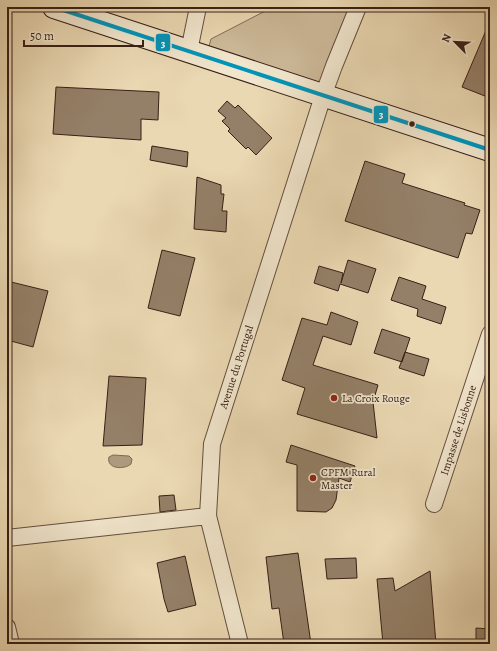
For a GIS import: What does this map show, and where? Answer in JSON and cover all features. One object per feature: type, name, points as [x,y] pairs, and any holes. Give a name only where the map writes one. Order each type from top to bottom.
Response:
[{"type":"street","points":[[54,7],[490,150]]},
{"type":"street","points":[[189,51],[198,7]]},
{"type":"street","name":"Avenue du Portugal","points":[[240,644],[208,516],[212,444],[323,96],[358,7]]},
{"type":"street","name":"Impasse de Lisbonne","points":[[434,504],[490,334]]},
{"type":"street","points":[[7,538],[208,516]]},
{"type":"street","points":[[7,627],[11,644]]},
{"type":"shaded area","points":[[273,7],[358,7],[323,96],[206,57],[211,39]]},
{"type":"shaded area","points":[[113,455],[129,456],[132,459],[131,464],[120,468],[113,466],[110,464],[109,457]]},
{"type":"building","points":[[490,21],[490,98],[462,87]]},
{"type":"building","points":[[56,87],[159,92],[158,120],[141,119],[141,140],[53,134]]},
{"type":"building","points":[[227,101],[235,108],[238,105],[272,138],[256,155],[248,147],[246,149],[228,131],[230,129],[222,121],[226,118],[218,111]]},
{"type":"building","points":[[152,146],[188,152],[187,167],[150,160]]},
{"type":"building","points":[[365,161],[405,174],[402,183],[465,203],[464,205],[480,210],[472,234],[466,233],[458,258],[345,221]]},
{"type":"building","points":[[197,177],[221,185],[221,194],[224,194],[222,211],[227,211],[226,232],[194,229]]},
{"type":"building","points":[[162,250],[195,258],[180,316],[148,308]]},
{"type":"building","points":[[348,260],[376,269],[368,293],[340,284],[338,291],[314,283],[319,266],[343,273],[341,283]]},
{"type":"building","points":[[399,277],[426,286],[422,299],[446,307],[441,324],[417,316],[418,309],[391,300]]},
{"type":"building","points":[[7,281],[48,291],[33,347],[7,340]]},
{"type":"building","name":"La Croix Rouge","points":[[331,312],[358,322],[351,345],[323,336],[313,365],[378,385],[373,402],[377,438],[297,414],[305,388],[282,380],[302,318],[327,325]]},
{"type":"building","points":[[382,329],[410,338],[402,362],[374,353]]},
{"type":"building","points":[[405,352],[429,359],[424,376],[399,368]]},
{"type":"building","points":[[109,376],[146,378],[142,445],[103,446]]},
{"type":"building","name":"CPFM Rural Master","points":[[291,445],[355,466],[350,482],[339,478],[336,500],[332,508],[326,512],[297,511],[297,465],[286,462]]},
{"type":"building","points":[[174,495],[176,510],[160,512],[159,496]]},
{"type":"building","points":[[298,553],[311,644],[284,644],[279,608],[272,609],[266,557]]},
{"type":"building","points":[[185,556],[196,605],[168,612],[157,563]]},
{"type":"building","points":[[356,558],[357,578],[327,579],[325,559]]},
{"type":"building","points":[[430,571],[436,644],[383,644],[377,579],[393,578],[395,591]]},
{"type":"building","points":[[476,628],[490,629],[490,644],[476,644]]},
{"type":"transit line","name":"3","points":[[54,7],[490,150]]},
{"type":"place","name":"La Croix Rouge","points":[[334,398]]},
{"type":"place","name":"CPFM Rural Master","points":[[313,478]]}]
